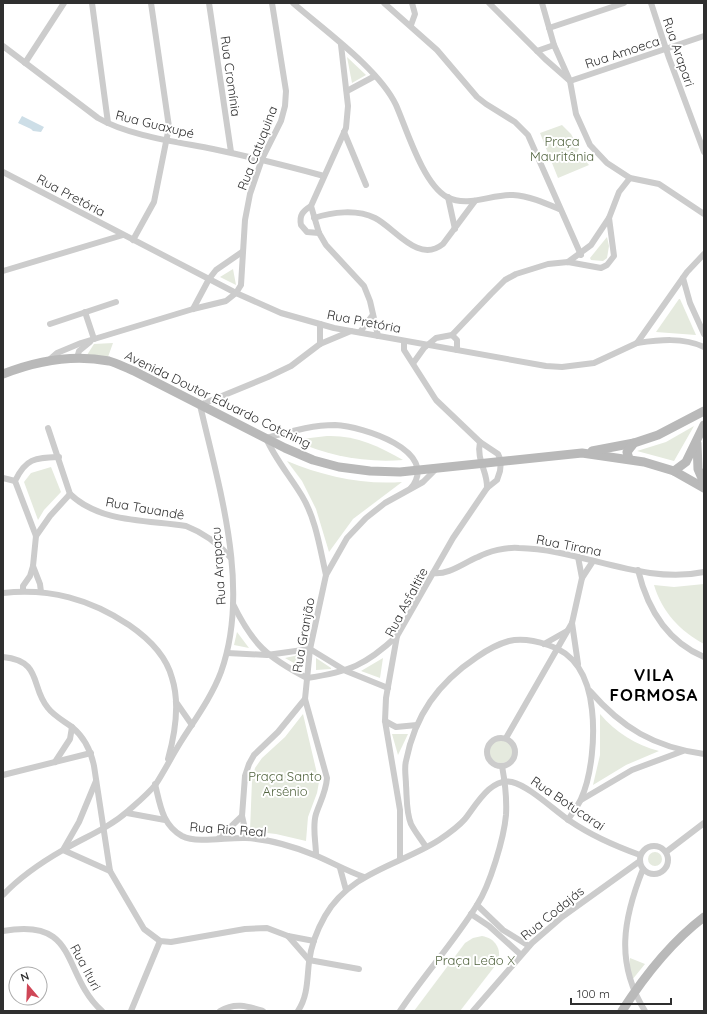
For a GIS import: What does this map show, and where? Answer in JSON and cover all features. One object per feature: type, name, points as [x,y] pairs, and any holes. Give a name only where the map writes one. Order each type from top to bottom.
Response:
[{"type":"main road","name":"Avenida Doutor Eduardo Cotching","points":[[3,374],[49,360],[77,358],[110,361],[312,460],[339,467],[370,471],[419,470],[582,453],[629,459],[674,471],[704,488]]},
{"type":"main road","points":[[582,453],[634,443],[658,435],[704,411]]},
{"type":"main road","points":[[674,471],[686,462],[704,425]]},
{"type":"main road","points":[[697,440],[696,459],[704,484]]},
{"type":"main road","points":[[629,459],[627,452],[634,443]]},
{"type":"main road","points":[[623,1011],[634,992],[655,964],[679,937],[704,917]]},
{"type":"street","points":[[25,63],[64,3]]},
{"type":"street","points":[[92,3],[108,123]]},
{"type":"street","points":[[133,240],[154,202],[169,127],[151,3]]},
{"type":"street","name":"Rua Cromínia","points":[[209,3],[231,152]]},
{"type":"street","name":"Rua Catuquina","points":[[236,294],[240,286],[245,220],[250,194],[262,159],[281,121],[286,91],[272,3]]},
{"type":"street","points":[[293,3],[341,44],[375,76],[389,92],[428,178],[434,186],[448,197],[475,201],[489,197],[514,195],[559,209]]},
{"type":"street","points":[[384,3],[411,25],[437,50],[478,97],[486,104],[515,122],[528,135],[537,151],[559,209],[581,254]]},
{"type":"street","points":[[411,25],[415,14],[412,3]]},
{"type":"street","points":[[489,3],[537,51],[570,81]]},
{"type":"street","points":[[542,3],[554,45],[570,81],[576,114],[590,145],[607,163],[630,178],[659,184],[704,214]]},
{"type":"street","points":[[549,28],[624,3]]},
{"type":"street","name":"Rua Arapari","points":[[651,3],[666,49],[704,152]]},
{"type":"street","name":"Rua Amoeca","points":[[570,81],[704,36]]},
{"type":"street","points":[[319,233],[307,232],[301,225],[301,214],[304,210],[311,206],[344,132],[348,106],[341,44]]},
{"type":"street","points":[[537,51],[554,45]]},
{"type":"street","name":"Rua Guaxupé","points":[[3,46],[108,123],[166,139],[262,159],[324,176]]},
{"type":"street","points":[[347,91],[375,76]]},
{"type":"street","points":[[344,132],[366,185]]},
{"type":"street","name":"Rua Pretória","points":[[3,172],[236,294],[281,314],[320,324],[404,341],[562,368],[594,363],[637,343],[683,278],[704,254]]},
{"type":"street","points":[[568,262],[581,254],[599,236],[609,218],[619,192],[630,178]]},
{"type":"street","points":[[448,197],[455,229]]},
{"type":"street","points":[[314,218],[338,213],[362,214],[375,218],[412,245],[427,251],[437,248],[455,229],[475,201]]},
{"type":"street","points":[[311,206],[319,233],[331,253],[364,286],[370,301],[372,316],[378,336]]},
{"type":"street","points":[[414,362],[428,345],[441,336],[452,335],[505,280],[516,274],[548,264],[568,262],[600,268],[611,261],[614,256],[614,248],[609,218]]},
{"type":"street","points":[[3,271],[123,235]]},
{"type":"street","points":[[193,309],[209,279],[216,270],[242,252]]},
{"type":"street","points":[[683,278],[690,303],[704,334],[696,343]]},
{"type":"street","points":[[49,360],[57,353],[94,339],[193,309],[217,304],[226,301],[236,294]]},
{"type":"street","points":[[50,324],[116,302]]},
{"type":"street","points":[[85,312],[94,339]]},
{"type":"street","points":[[360,332],[372,316]]},
{"type":"street","points":[[320,324],[320,344]]},
{"type":"street","points":[[200,405],[244,388],[291,366],[320,344],[352,331]]},
{"type":"street","points":[[452,335],[457,340],[457,350]]},
{"type":"street","points":[[77,358],[79,351],[94,339]]},
{"type":"street","points":[[637,343],[669,340],[696,343],[704,347]]},
{"type":"street","points":[[404,341],[404,350],[414,362],[436,400],[480,442],[498,454],[501,461]]},
{"type":"street","name":"Rua Arapaçu","points":[[3,895],[28,873],[63,850],[127,813],[156,784],[166,765],[213,690],[227,653],[233,604],[231,558],[228,532],[200,405]]},
{"type":"street","points":[[326,575],[314,524],[308,509],[302,496],[275,458],[266,438],[314,427],[336,425],[356,428],[378,436],[403,448],[419,470],[416,482],[408,492]]},
{"type":"street","points":[[36,536],[60,503],[70,494],[59,457],[48,428]]},
{"type":"street","points":[[480,442],[480,464],[487,474],[487,488]]},
{"type":"street","points":[[15,481],[24,465],[31,461],[59,457]]},
{"type":"street","name":"Rua Asfaltite","points":[[400,859],[400,810],[385,721],[388,688],[397,636],[453,538],[487,488],[497,480],[501,461]]},
{"type":"street","points":[[326,575],[354,529],[386,503],[408,492],[423,482],[436,469]]},
{"type":"street","points":[[3,478],[15,481]]},
{"type":"street","points":[[15,481],[36,536],[33,566],[27,581],[23,586],[23,591]]},
{"type":"street","name":"Rua Tauandê","points":[[70,494],[87,507],[99,512],[186,526],[197,530],[222,547],[231,558]]},
{"type":"street","name":"Rua Tirana","points":[[433,573],[447,572],[480,556],[518,547],[551,551],[638,570],[684,576],[704,572]]},
{"type":"street","points":[[578,557],[582,578]]},
{"type":"street","points":[[506,738],[572,623],[582,578],[593,561]]},
{"type":"street","points":[[33,566],[40,584],[41,592]]},
{"type":"street","points":[[638,570],[649,605],[664,628],[681,642],[704,657]]},
{"type":"street","name":"Rua Granjão","points":[[305,699],[310,649],[326,575]]},
{"type":"street","points":[[27,581],[38,581]]},
{"type":"street","points":[[3,593],[23,591],[41,592],[67,596],[98,606],[110,612],[155,646],[168,666],[173,679],[176,702],[173,733],[166,765]]},
{"type":"street","points":[[233,604],[245,628],[267,655],[307,678],[346,671],[382,650],[397,636]]},
{"type":"street","points":[[572,623],[578,666]]},
{"type":"street","points":[[544,644],[568,630]]},
{"type":"street","points":[[426,846],[411,824],[407,810],[405,762],[417,725],[436,691],[452,675],[497,645],[510,641],[525,640],[558,648],[565,652],[578,666],[590,690],[606,710],[630,729],[644,737],[684,751],[704,754]]},
{"type":"street","points":[[227,653],[267,655],[310,649],[346,671],[388,688]]},
{"type":"street","points":[[3,657],[21,662],[28,667],[34,675],[48,709],[72,727],[84,740],[91,753],[110,871],[144,929],[160,941],[192,940],[259,928],[267,928],[288,936],[314,941]]},
{"type":"street","points":[[568,820],[581,800],[586,784],[593,740],[590,690]]},
{"type":"street","points":[[247,838],[242,816],[245,776],[249,764],[254,756],[278,732],[305,699]]},
{"type":"street","points":[[305,699],[327,778],[326,790],[316,815],[314,827],[316,855]]},
{"type":"street","points":[[176,702],[192,725]]},
{"type":"street","points":[[385,721],[396,727],[417,725]]},
{"type":"street","points":[[55,762],[70,739],[72,727]]},
{"type":"street","points":[[497,738],[506,738],[513,744],[516,752],[513,760],[502,766],[491,762],[487,754],[487,748],[492,740],[497,738]]},
{"type":"street","points":[[581,800],[632,770],[684,751]]},
{"type":"street","points":[[3,775],[91,753]]},
{"type":"street","points":[[392,762],[405,762]]},
{"type":"street","points":[[400,1011],[471,914],[485,890],[506,816],[502,766]]},
{"type":"street","points":[[96,780],[79,822],[63,850],[110,871]]},
{"type":"street","points":[[298,1011],[305,998],[309,960],[314,941],[325,915],[346,890],[364,877],[438,840],[456,827],[487,792],[495,785],[504,781]]},
{"type":"street","name":"Rua Botucarai","points":[[504,781],[521,785],[568,820],[587,832],[640,858]]},
{"type":"street","points":[[127,813],[165,820],[156,784]]},
{"type":"street","points":[[219,838],[242,816]]},
{"type":"street","name":"Rua Rio Real","points":[[165,820],[175,831],[191,839],[247,838],[274,843],[316,855],[340,868],[364,877]]},
{"type":"street","points":[[666,852],[704,823]]},
{"type":"street","points":[[643,869],[650,873],[662,871],[668,861],[666,852],[661,847],[651,846],[644,849],[640,858],[643,869],[629,909],[625,935],[626,967],[634,992],[645,1011]]},
{"type":"street","name":"Rua Codajás","points":[[473,1011],[520,954],[562,917],[640,858]]},
{"type":"street","points":[[340,868],[346,890]]},
{"type":"street","points":[[477,905],[503,930],[529,946]]},
{"type":"street","points":[[471,914],[489,926],[520,954]]},
{"type":"street","name":"Rua Ituri","points":[[3,931],[32,928],[44,931],[54,936],[67,954],[84,990],[102,1011]]},
{"type":"street","points":[[288,936],[309,960],[359,969]]},
{"type":"street","points":[[131,1011],[160,941]]},
{"type":"street","points":[[220,1011],[233,1005],[263,1011]]},
{"type":"green space","points":[[347,57],[366,75],[352,83]]},
{"type":"green space","name":"Praça Mauritânia","points":[[562,125],[571,134],[579,149],[577,151],[589,165],[558,178],[540,133]]},
{"type":"green space","points":[[607,237],[609,246],[607,258],[603,261],[591,260],[590,258]]},
{"type":"green space","points":[[233,269],[236,285],[220,277]]},
{"type":"green space","points":[[679,299],[696,335],[656,332]]},
{"type":"green space","points":[[113,343],[108,357],[87,355],[94,344]]},
{"type":"green space","points":[[694,426],[674,461],[637,451],[666,442]]},
{"type":"green space","points":[[327,436],[357,439],[385,450],[403,460],[389,461],[347,457],[306,446],[293,440]]},
{"type":"green space","points":[[287,461],[329,475],[358,481],[387,483],[402,482],[353,519],[329,552],[316,509],[302,481]]},
{"type":"green space","points":[[51,467],[61,492],[44,510],[38,520],[24,482],[31,473]]},
{"type":"green space","points":[[704,584],[704,644],[687,633],[673,620],[657,595],[654,585],[674,587]]},
{"type":"green space","points":[[237,632],[249,648],[234,645]]},
{"type":"green space","points":[[303,654],[301,667],[285,658]]},
{"type":"green space","points":[[316,658],[331,668],[331,669],[316,670]]},
{"type":"green space","points":[[383,658],[380,678],[361,671]]},
{"type":"green space","name":"Praça Santo Arsênio","points":[[303,714],[319,782],[317,793],[308,817],[306,841],[276,834],[250,831],[252,780],[255,768],[262,758],[285,737]]},
{"type":"green space","points":[[600,714],[612,727],[626,737],[659,751],[626,765],[593,785],[600,755]]},
{"type":"green space","points":[[392,734],[408,734],[398,755]]},
{"type":"green space","points":[[501,739],[506,740],[512,746],[512,756],[506,762],[501,763],[496,762],[490,756],[489,751],[490,746],[496,740]]},
{"type":"green space","points":[[655,852],[660,854],[662,859],[660,864],[655,866],[650,864],[648,859],[650,854]]},
{"type":"green space","name":"Praça Leão X","points":[[482,936],[491,939],[496,945],[499,953],[498,962],[460,1011],[414,1011],[465,943],[473,938]]},
{"type":"green space","points":[[630,958],[645,964],[632,980],[629,969]]},
{"type":"shaded area","points":[[22,116],[44,127],[41,132],[33,131],[18,123]]},
{"type":"district","name":"VILA FORMOSA","points":[[654,684]]}]
